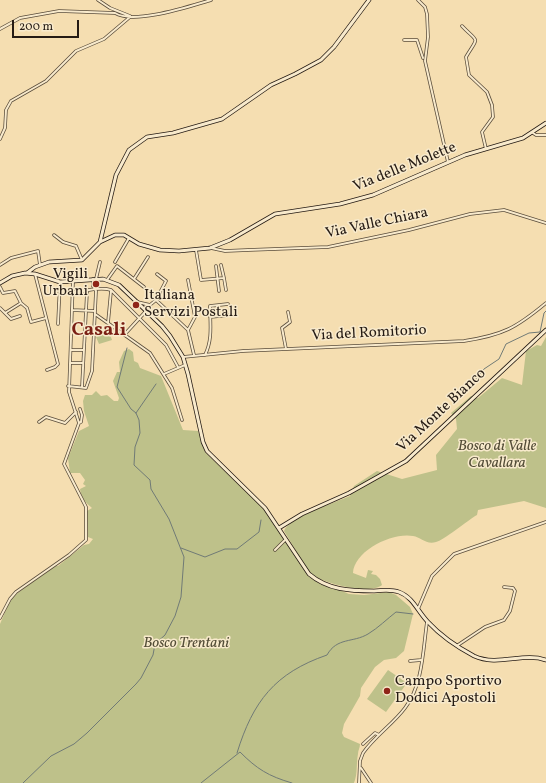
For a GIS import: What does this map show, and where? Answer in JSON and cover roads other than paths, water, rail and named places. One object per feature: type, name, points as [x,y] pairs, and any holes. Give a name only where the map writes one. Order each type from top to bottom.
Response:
[{"type":"main road","points":[[100,242],[116,174],[129,150],[147,137],[173,133],[220,119],[271,85],[321,60],[334,47],[369,0]]},
{"type":"main road","name":"Via delle Molette","points":[[82,260],[100,242],[115,235],[124,235],[142,245],[160,250],[179,251],[210,248],[230,240],[275,214],[361,199],[378,194],[448,162],[523,138],[533,133],[546,123]]},
{"type":"main road","points":[[27,273],[40,265],[49,262],[82,260]]},
{"type":"main road","points":[[0,283],[19,273],[27,273],[60,282],[95,279],[107,280],[119,285],[170,336],[182,357],[186,365],[194,408],[205,448],[259,501],[279,528],[305,569],[317,580],[347,591],[398,592],[407,597],[427,622],[474,656],[486,660],[513,660],[532,657],[546,660]]},
{"type":"main road","name":"Via Monte Bianco","points":[[279,528],[302,514],[349,493],[406,461],[546,330]]},
{"type":"street","points":[[98,0],[110,8],[131,16]]},
{"type":"street","points":[[0,29],[20,18],[59,11],[115,13],[121,16],[131,16],[170,12],[211,0]]},
{"type":"street","points":[[418,0],[426,8],[428,16],[428,39],[425,63]]},
{"type":"street","points":[[0,140],[5,128],[6,110],[11,101],[46,81],[76,50],[104,40],[131,16]]},
{"type":"street","points":[[462,26],[474,36],[476,40],[466,57],[468,74],[488,93],[493,112],[493,117],[482,132],[486,149]]},
{"type":"street","points":[[404,40],[417,40],[425,63],[448,162]]},
{"type":"street","points":[[533,133],[536,135],[546,135]]},
{"type":"street","name":"Via Valle Chiara","points":[[210,248],[225,251],[328,247],[409,230],[467,215],[505,210],[546,223]]},
{"type":"street","points":[[54,235],[63,242],[76,246],[82,260]]},
{"type":"street","points":[[115,262],[129,238]]},
{"type":"street","points":[[196,250],[201,279],[224,278]]},
{"type":"street","points":[[0,266],[11,258],[38,251],[40,265]]},
{"type":"street","points":[[134,279],[148,257]]},
{"type":"street","points":[[68,386],[88,386],[92,371],[95,279],[100,262]]},
{"type":"street","points":[[221,265],[226,290]]},
{"type":"street","points":[[107,280],[117,266],[144,287]]},
{"type":"street","points":[[216,266],[219,291]]},
{"type":"street","points":[[35,274],[58,364],[47,370]]},
{"type":"street","points":[[135,302],[150,305],[156,300],[166,281],[157,274]]},
{"type":"street","points":[[188,280],[195,318],[188,330]]},
{"type":"street","points":[[73,281],[71,363],[68,386],[79,423]]},
{"type":"street","points":[[58,324],[60,282]]},
{"type":"street","points":[[0,287],[3,293],[15,291],[21,303],[27,308],[31,322],[46,318]]},
{"type":"street","points":[[73,292],[87,292],[103,288],[111,290],[166,345],[178,367]]},
{"type":"street","points":[[108,323],[111,290]]},
{"type":"street","points":[[82,387],[87,292]]},
{"type":"street","points":[[156,300],[159,300],[188,330],[194,355]]},
{"type":"street","points":[[5,313],[21,303]]},
{"type":"street","name":"Via del Romitorio","points":[[182,357],[286,349],[453,342],[481,338],[500,334],[516,327],[546,303]]},
{"type":"street","points":[[205,355],[210,346],[210,306],[228,304]]},
{"type":"street","points":[[0,308],[13,319],[20,316]]},
{"type":"street","points":[[72,310],[86,310],[95,312],[150,353],[172,388],[182,420]]},
{"type":"street","points":[[125,334],[146,311]]},
{"type":"street","points":[[286,349],[282,328],[290,322],[288,312]]},
{"type":"street","points":[[210,317],[230,315]]},
{"type":"street","points":[[71,350],[84,350]]},
{"type":"street","points":[[71,363],[83,363]]},
{"type":"street","points":[[164,374],[186,365]]},
{"type":"street","points":[[0,618],[10,599],[16,592],[70,556],[86,540],[86,507],[64,464],[79,423],[81,422],[82,415],[80,409]]},
{"type":"street","points":[[39,422],[46,417],[65,423],[76,412]]},
{"type":"street","points":[[418,609],[432,576],[454,554],[546,522]]},
{"type":"street","points":[[275,550],[286,539]]},
{"type":"street","points":[[458,645],[485,627],[501,622],[505,618],[510,609],[516,591],[513,588],[504,587]]},
{"type":"street","points":[[359,783],[363,752],[407,704],[419,674],[427,622]]},
{"type":"street","points":[[410,661],[421,660]]},
{"type":"street","points":[[363,744],[376,734],[379,735]]},
{"type":"street","points":[[360,767],[371,783]]},
{"type":"waterway","points":[[471,385],[484,369],[499,359],[506,344],[529,333],[540,332],[544,313],[546,311]]},
{"type":"waterway","points":[[23,783],[51,756],[74,744],[87,733],[136,684],[141,678],[153,655],[155,644],[165,635],[175,616],[181,597],[184,557],[169,519],[151,489],[150,480],[134,465],[135,447],[140,433],[139,420],[136,413],[131,409],[117,387],[127,348]]},
{"type":"waterway","points":[[136,413],[156,384]]},
{"type":"waterway","points":[[181,548],[205,557],[225,549],[237,549],[259,532],[261,520]]},
{"type":"waterway","points":[[237,753],[250,718],[268,691],[280,680],[309,662],[327,655],[336,645],[368,634],[396,612],[413,614]]},
{"type":"waterway","points":[[201,783],[240,752],[263,771],[276,778],[292,783]]},
{"type":"place","name":"Vigili Urbani","points":[[96,284]]},
{"type":"place","name":"Italiana Servizi Postali","points":[[136,305]]},
{"type":"place","name":"Campo Sportivo Dodici Apostoli","points":[[387,691]]},
{"type":"district","name":"Casali","points":[[99,332]]},
{"type":"park label","name":"Bosco di Valle Cavallara","points":[[497,456]]},
{"type":"park label","name":"Bosco Trentani","points":[[186,644]]}]
